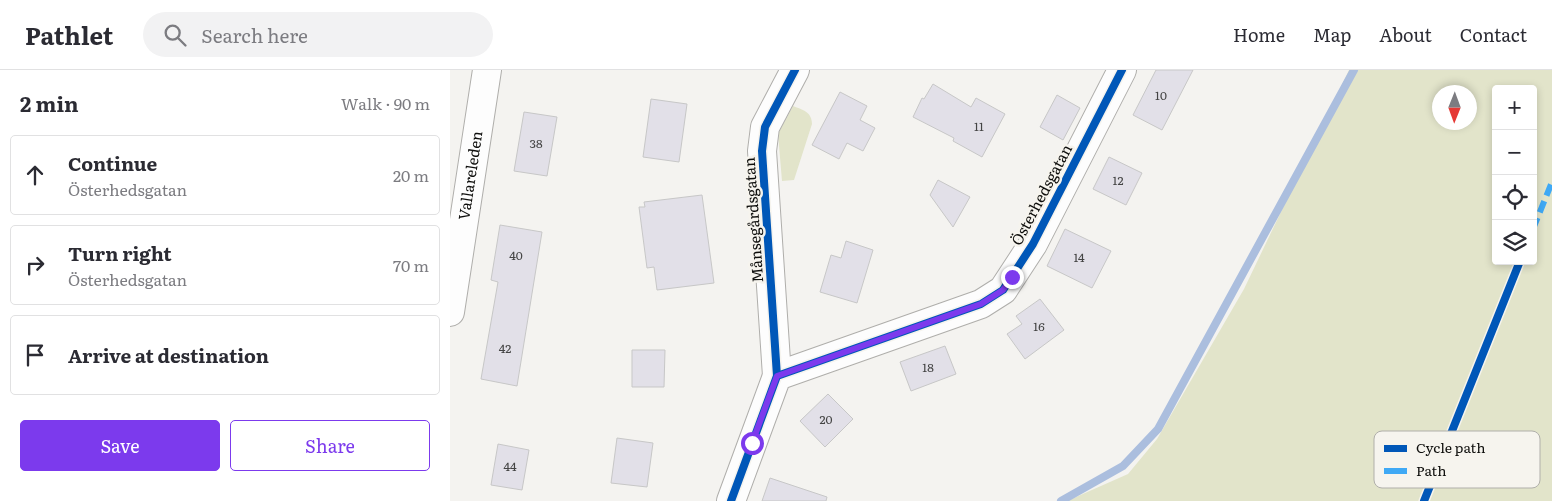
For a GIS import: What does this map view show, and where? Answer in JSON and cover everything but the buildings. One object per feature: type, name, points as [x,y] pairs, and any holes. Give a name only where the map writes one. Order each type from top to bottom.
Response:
[{"type":"street","name":"Vallareleden","points":[[450,312],[459,198],[487,70]]},
{"type":"street","name":"Månsegårdsgatan","points":[[777,376],[762,151],[765,127],[794,70]]},
{"type":"street","name":"Österhedsgatan","points":[[777,376],[981,304],[1003,290],[1033,244],[1122,70]]},
{"type":"street","points":[[731,501],[777,376]]},
{"type":"green space","points":[[1349,70],[1552,70],[1552,501],[1067,501],[1128,474],[1157,439],[1244,289]]},
{"type":"green space","points":[[793,106],[809,114],[812,124],[794,180],[782,181],[778,134]]},
{"type":"waterway","points":[[1061,501],[1123,466],[1158,429],[1354,70]]},
{"type":"marked path","points":[[1537,220],[1552,182]]},
{"type":"cycle path","points":[[777,376],[762,151],[765,127],[795,70]]},
{"type":"cycle path","points":[[731,501],[777,376],[981,304],[1003,290],[1033,244],[1122,70]]},
{"type":"cycle path","points":[[1452,431],[1518,265]]},
{"type":"cycle path","points":[[1424,501],[1429,488]]},
{"type":"route","points":[[752,443],[777,376],[981,304],[1003,290],[1012,277]]}]
